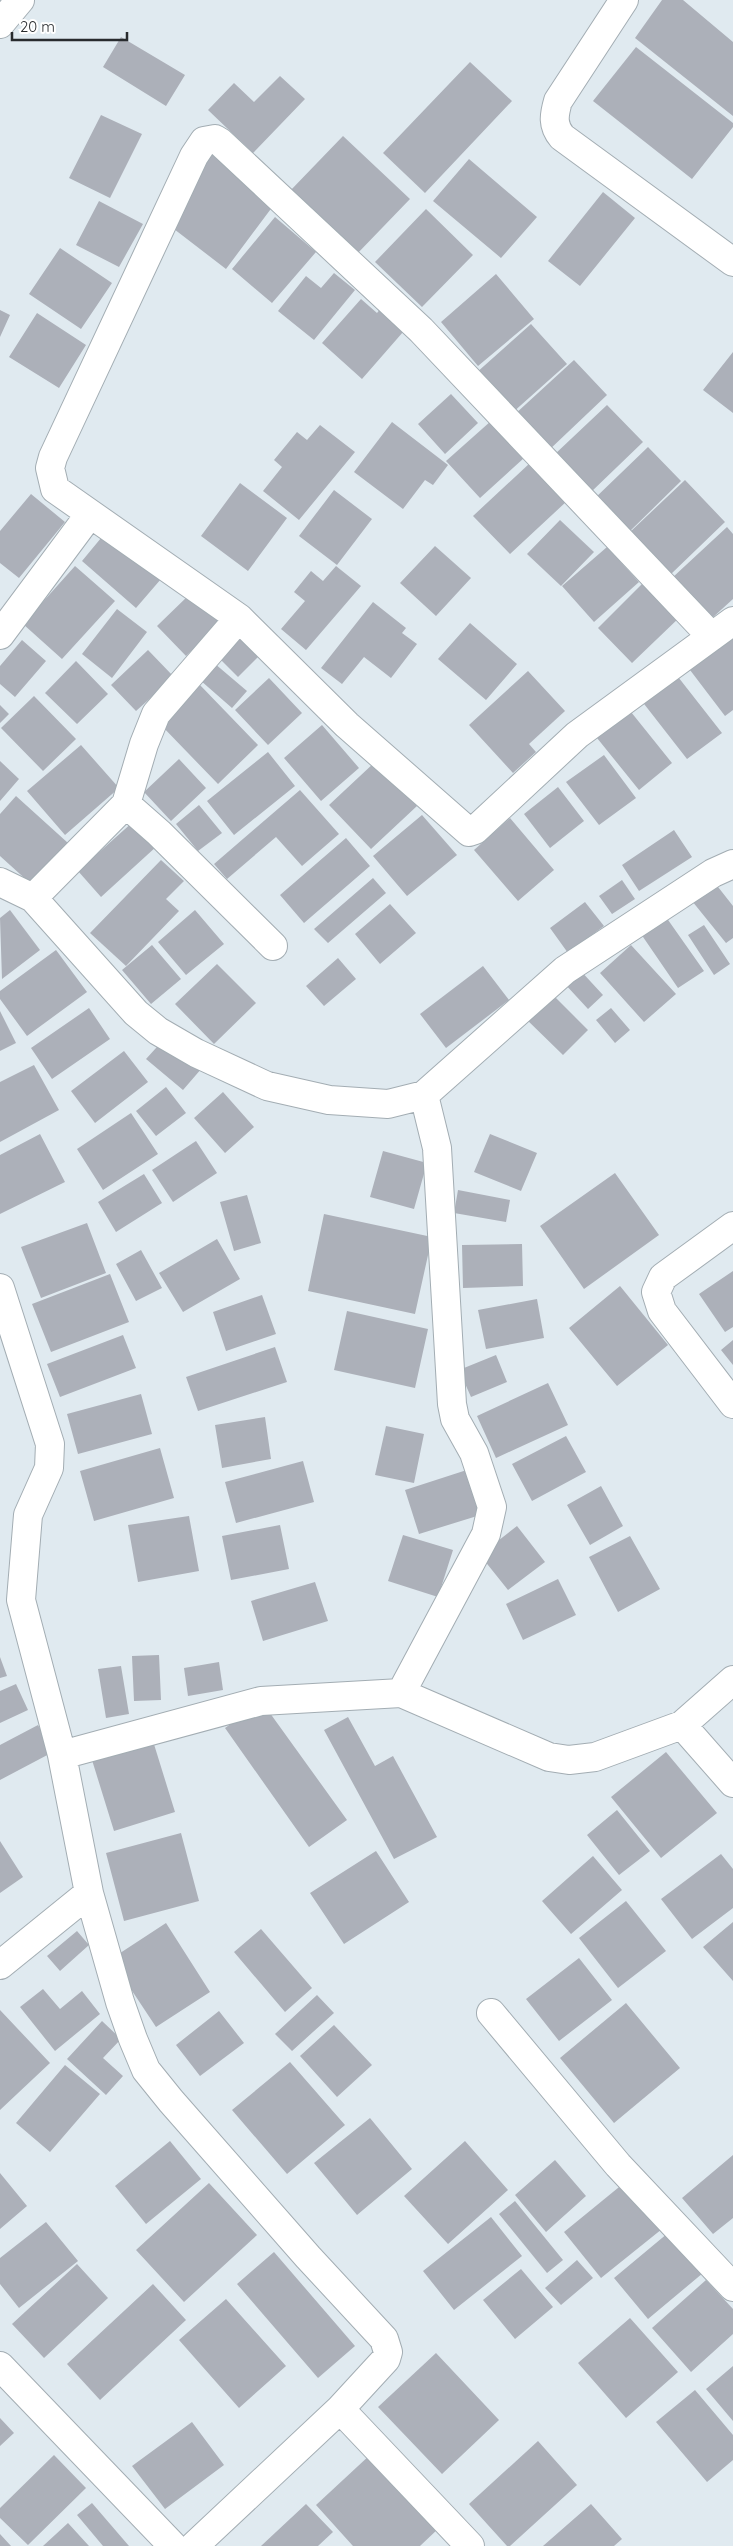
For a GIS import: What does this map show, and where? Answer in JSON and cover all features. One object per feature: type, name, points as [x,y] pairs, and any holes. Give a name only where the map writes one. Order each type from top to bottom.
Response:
[{"type":"street","points":[[0,24],[20,0]]},
{"type":"street","points":[[624,0],[558,101],[554,114],[555,128],[562,137],[733,262]]},
{"type":"street","points":[[215,139],[421,330],[722,628],[577,735],[475,830],[470,832],[346,725],[239,618],[56,489],[50,468],[53,457],[194,156],[204,141],[215,139]]},
{"type":"street","points":[[0,635],[90,514]]},
{"type":"street","points":[[32,898],[126,804],[144,744],[156,714],[239,618]]},
{"type":"street","points":[[126,804],[159,833],[273,946]]},
{"type":"street","points":[[0,882],[32,898],[136,1013],[158,1031],[196,1053],[267,1086],[317,1097],[388,1104],[424,1094],[565,970],[713,873],[733,864]]},
{"type":"street","points":[[401,1692],[486,1534],[492,1511],[474,1453],[455,1419],[452,1404],[437,1148],[424,1094]]},
{"type":"street","points":[[733,1226],[663,1277],[656,1292],[662,1311],[733,1404]]},
{"type":"street","points":[[0,1288],[50,1444],[49,1468],[32,1504],[11,1600],[62,1755],[89,1893],[120,2002],[146,2070],[295,2242],[384,2339],[388,2352],[386,2359],[340,2409],[194,2546]]},
{"type":"street","points":[[62,1755],[261,1701],[401,1692],[549,1757],[569,1760],[595,1757],[682,1725],[733,1680]]},
{"type":"street","points":[[682,1725],[733,1783]]},
{"type":"street","points":[[0,1965],[89,1893]]},
{"type":"street","points":[[491,2013],[618,2164],[733,2288]]},
{"type":"street","points":[[0,2366],[173,2546]]},
{"type":"street","points":[[340,2409],[470,2546]]},
{"type":"building","points":[[662,0],[683,0],[733,42],[733,116],[635,38]]},
{"type":"building","points":[[121,37],[185,75],[166,106],[103,67]]},
{"type":"building","points":[[636,47],[733,123],[733,127],[692,179],[593,101]]},
{"type":"building","points":[[470,62],[512,101],[425,193],[383,153]]},
{"type":"building","points":[[280,76],[305,99],[253,153],[208,110],[234,83],[254,102]]},
{"type":"building","points":[[101,115],[142,134],[110,198],[69,178]]},
{"type":"building","points":[[343,136],[410,199],[355,256],[289,192]]},
{"type":"building","points":[[211,153],[276,202],[226,269],[174,229]]},
{"type":"building","points":[[469,159],[537,217],[501,258],[433,201]]},
{"type":"building","points":[[603,192],[635,218],[580,286],[548,261]]},
{"type":"building","points":[[99,201],[143,224],[119,267],[76,245]]},
{"type":"building","points":[[426,209],[473,255],[422,307],[375,262]]},
{"type":"building","points":[[275,217],[316,252],[272,303],[232,269]]},
{"type":"building","points":[[60,248],[112,283],[81,329],[29,294]]},
{"type":"building","points":[[334,273],[355,290],[314,340],[278,311],[306,276],[321,288]]},
{"type":"building","points":[[496,274],[534,319],[478,366],[441,322]]},
{"type":"building","points":[[361,299],[377,313],[386,302],[410,324],[362,379],[322,343]]},
{"type":"building","points":[[0,310],[10,315],[0,337]]},
{"type":"building","points":[[37,313],[86,345],[59,388],[9,357]]},
{"type":"building","points":[[531,324],[567,364],[511,414],[475,374]]},
{"type":"building","points":[[733,352],[733,413],[703,390]]},
{"type":"building","points":[[574,360],[607,395],[548,451],[514,415]]},
{"type":"building","points":[[451,394],[478,423],[445,454],[418,424]]},
{"type":"building","points":[[607,405],[643,442],[590,493],[554,455]]},
{"type":"building","points":[[491,421],[524,458],[480,498],[446,461]]},
{"type":"building","points":[[392,422],[448,465],[433,485],[425,480],[403,509],[354,472]]},
{"type":"building","points":[[320,425],[355,452],[299,520],[263,491],[282,467],[274,460],[297,432],[307,440]]},
{"type":"building","points":[[648,447],[681,481],[627,534],[593,500]]},
{"type":"building","points":[[530,463],[567,501],[510,554],[473,516]]},
{"type":"building","points":[[685,480],[725,522],[670,575],[629,533]]},
{"type":"building","points":[[240,483],[287,518],[248,571],[201,536]]},
{"type":"building","points":[[334,490],[372,519],[337,565],[299,536]]},
{"type":"building","points":[[31,494],[65,522],[19,578],[0,563],[0,531]]},
{"type":"building","points":[[560,520],[594,552],[561,586],[527,554]]},
{"type":"building","points":[[727,527],[733,534],[733,599],[711,619],[672,578]]},
{"type":"building","points":[[106,532],[161,579],[136,608],[82,561]]},
{"type":"building","points":[[435,546],[471,578],[436,616],[400,583]]},
{"type":"building","points":[[607,547],[639,582],[594,622],[562,586]]},
{"type":"building","points":[[75,566],[115,601],[62,659],[23,624]]},
{"type":"building","points":[[336,566],[361,586],[306,650],[281,629],[305,601],[294,592],[311,571],[323,581]]},
{"type":"building","points":[[646,580],[681,616],[632,663],[598,628]]},
{"type":"building","points":[[191,593],[220,623],[186,656],[157,626]]},
{"type":"building","points":[[373,602],[406,628],[402,633],[417,644],[391,678],[364,657],[342,684],[321,668]]},
{"type":"building","points":[[117,609],[147,632],[112,678],[82,654]]},
{"type":"building","points":[[470,623],[517,664],[486,700],[438,659]]},
{"type":"building","points":[[240,632],[262,653],[238,677],[217,656]]},
{"type":"building","points":[[733,638],[733,710],[725,716],[690,670]]},
{"type":"building","points":[[22,640],[46,661],[15,697],[0,684],[0,666]]},
{"type":"building","points":[[148,650],[174,677],[136,711],[111,685]]},
{"type":"building","points":[[76,661],[108,694],[77,724],[45,693]]},
{"type":"building","points":[[214,663],[247,691],[232,708],[200,680]]},
{"type":"building","points":[[528,671],[565,711],[529,744],[536,752],[513,773],[469,725]]},
{"type":"building","points":[[675,673],[722,733],[687,759],[641,700]]},
{"type":"building","points":[[269,678],[302,713],[268,745],[235,710]]},
{"type":"building","points":[[199,684],[258,745],[218,784],[159,723]]},
{"type":"building","points":[[34,696],[76,739],[43,771],[1,728]]},
{"type":"building","points":[[0,705],[9,714],[0,723]]},
{"type":"building","points":[[627,707],[672,763],[639,790],[593,733]]},
{"type":"building","points":[[322,725],[359,768],[321,801],[284,758]]},
{"type":"building","points":[[81,745],[119,788],[65,835],[27,791]]},
{"type":"building","points":[[268,752],[295,786],[234,835],[207,801]]},
{"type":"building","points":[[604,755],[636,798],[599,825],[566,782]]},
{"type":"building","points":[[179,759],[206,788],[171,821],[144,792]]},
{"type":"building","points":[[0,761],[19,779],[0,801]]},
{"type":"building","points":[[375,762],[417,806],[371,849],[329,805]]},
{"type":"building","points":[[558,787],[584,821],[550,848],[524,814]]},
{"type":"building","points":[[300,790],[339,834],[302,866],[276,837],[227,879],[214,864]]},
{"type":"building","points":[[16,796],[68,843],[31,884],[0,856],[0,814]]},
{"type":"building","points":[[199,805],[222,833],[198,851],[176,824]]},
{"type":"building","points":[[422,815],[457,855],[407,896],[373,856]]},
{"type":"building","points":[[510,818],[554,870],[518,901],[474,850]]},
{"type":"building","points":[[134,821],[157,846],[101,897],[78,871]]},
{"type":"building","points":[[674,830],[692,857],[639,891],[622,865]]},
{"type":"building","points":[[346,838],[370,866],[304,923],[280,895]]},
{"type":"building","points":[[161,860],[184,881],[166,899],[179,911],[126,966],[90,933]]},
{"type":"building","points":[[373,878],[386,893],[328,943],[314,929]]},
{"type":"building","points":[[711,878],[733,906],[733,938],[726,943],[688,896]]},
{"type":"building","points":[[622,880],[635,899],[612,914],[599,896]]},
{"type":"building","points":[[585,902],[604,926],[568,953],[550,928]]},
{"type":"building","points":[[390,904],[416,933],[380,964],[355,934]]},
{"type":"building","points":[[10,910],[40,950],[2,979],[0,918]]},
{"type":"building","points":[[195,910],[224,944],[186,975],[158,942]]},
{"type":"building","points":[[666,917],[704,971],[678,988],[641,934]]},
{"type":"building","points":[[704,925],[730,964],[714,975],[688,935]]},
{"type":"building","points":[[152,945],[181,979],[151,1004],[122,970]]},
{"type":"building","points":[[631,945],[676,994],[644,1022],[600,973]]},
{"type":"building","points":[[56,950],[87,992],[27,1036],[0,999],[0,991]]},
{"type":"building","points":[[338,958],[356,979],[324,1006],[306,986]]},
{"type":"building","points":[[217,964],[256,1003],[214,1044],[175,1004]]},
{"type":"building","points":[[483,966],[509,1000],[446,1048],[420,1014]]},
{"type":"building","points":[[579,969],[603,995],[588,1009],[564,983]]},
{"type":"building","points":[[549,991],[588,1030],[563,1055],[523,1016]]},
{"type":"building","points":[[89,1008],[110,1039],[52,1079],[31,1048]]},
{"type":"building","points":[[611,1008],[630,1030],[615,1043],[596,1020]]},
{"type":"building","points":[[0,1011],[16,1043],[0,1051]]},
{"type":"building","points":[[166,1037],[202,1068],[183,1090],[146,1059]]},
{"type":"building","points":[[124,1051],[148,1082],[95,1123],[71,1091]]},
{"type":"building","points":[[34,1065],[59,1110],[0,1142],[0,1082]]},
{"type":"building","points":[[166,1087],[186,1113],[156,1136],[136,1111]]},
{"type":"building","points":[[223,1092],[254,1127],[225,1153],[194,1118]]},
{"type":"building","points":[[131,1113],[158,1154],[103,1190],[77,1149]]},
{"type":"building","points":[[40,1134],[65,1182],[0,1214],[0,1155]]},
{"type":"building","points":[[490,1134],[537,1153],[521,1191],[474,1172]]},
{"type":"building","points":[[196,1141],[217,1173],[173,1202],[152,1170]]},
{"type":"building","points":[[383,1151],[427,1163],[414,1209],[370,1197]]},
{"type":"building","points":[[615,1173],[659,1235],[584,1289],[540,1226]]},
{"type":"building","points":[[144,1174],[162,1203],[116,1232],[98,1202]]},
{"type":"building","points":[[458,1190],[510,1200],[506,1222],[454,1213]]},
{"type":"building","points":[[247,1195],[261,1243],[234,1251],[220,1202]]},
{"type":"building","points":[[324,1214],[432,1237],[415,1314],[308,1291]]},
{"type":"building","points":[[87,1223],[106,1273],[41,1298],[21,1247]]},
{"type":"building","points":[[217,1239],[240,1279],[183,1312],[159,1273]]},
{"type":"building","points":[[522,1244],[523,1286],[463,1288],[462,1245]]},
{"type":"building","points":[[141,1250],[162,1288],[136,1301],[116,1264]]},
{"type":"building","points":[[733,1271],[733,1327],[725,1332],[699,1294]]},
{"type":"building","points":[[110,1274],[129,1322],[51,1352],[32,1304]]},
{"type":"building","points":[[620,1286],[668,1345],[617,1386],[569,1328]]},
{"type":"building","points":[[262,1295],[276,1334],[226,1351],[213,1312]]},
{"type":"building","points":[[537,1299],[544,1338],[486,1349],[478,1310]]},
{"type":"building","points":[[347,1311],[428,1329],[415,1388],[334,1370]]},
{"type":"building","points":[[123,1335],[136,1368],[60,1397],[47,1364]]},
{"type":"building","points":[[733,1340],[733,1365],[721,1350]]},
{"type":"building","points":[[275,1347],[287,1382],[198,1411],[186,1377]]},
{"type":"building","points":[[496,1355],[507,1382],[471,1397],[459,1370]]},
{"type":"building","points":[[548,1383],[568,1425],[496,1458],[477,1416]]},
{"type":"building","points":[[141,1394],[152,1434],[78,1454],[67,1414]]},
{"type":"building","points":[[265,1417],[271,1459],[222,1468],[215,1425]]},
{"type":"building","points":[[386,1426],[424,1434],[414,1483],[375,1475]]},
{"type":"building","points":[[566,1436],[586,1472],[532,1501],[512,1464]]},
{"type":"building","points":[[160,1448],[174,1498],[94,1521],[80,1471]]},
{"type":"building","points":[[303,1461],[314,1502],[236,1523],[225,1482]]},
{"type":"building","points":[[476,1467],[490,1512],[419,1534],[405,1490]]},
{"type":"building","points":[[601,1486],[623,1526],[590,1545],[567,1505]]},
{"type":"building","points":[[189,1516],[199,1571],[138,1582],[128,1525]]},
{"type":"building","points":[[280,1525],[289,1569],[231,1580],[222,1536]]},
{"type":"building","points":[[517,1526],[545,1562],[508,1590],[480,1555]]},
{"type":"building","points":[[403,1535],[453,1550],[438,1597],[388,1581]]},
{"type":"building","points":[[630,1536],[660,1589],[618,1612],[589,1557]]},
{"type":"building","points":[[558,1579],[576,1615],[523,1640],[506,1604]]},
{"type":"building","points":[[315,1582],[328,1621],[263,1641],[251,1601]]},
{"type":"building","points":[[159,1655],[161,1700],[134,1701],[132,1656]]},
{"type":"building","points":[[0,1657],[7,1676],[0,1678]]},
{"type":"building","points":[[219,1662],[223,1690],[188,1696],[184,1668]]},
{"type":"building","points":[[121,1666],[129,1714],[106,1718],[98,1669]]},
{"type":"building","points":[[16,1684],[28,1710],[0,1723],[0,1691]]},
{"type":"building","points":[[262,1702],[347,1820],[309,1847],[225,1728]]},
{"type":"building","points":[[348,1717],[375,1766],[393,1756],[437,1837],[394,1859],[324,1730]]},
{"type":"building","points":[[38,1725],[53,1752],[0,1780],[0,1745]]},
{"type":"building","points":[[153,1741],[175,1812],[114,1831],[92,1760]]},
{"type":"building","points":[[666,1752],[717,1813],[661,1858],[611,1797]]},
{"type":"building","points":[[617,1810],[650,1851],[619,1875],[587,1835]]},
{"type":"building","points":[[181,1833],[199,1901],[124,1921],[106,1853]]},
{"type":"building","points":[[0,1841],[23,1877],[0,1893]]},
{"type":"building","points":[[376,1851],[409,1902],[344,1944],[310,1893]]},
{"type":"building","points":[[721,1854],[733,1869],[733,1908],[692,1939],[661,1899]]},
{"type":"building","points":[[593,1856],[622,1890],[571,1934],[542,1901]]},
{"type":"building","points":[[626,1901],[666,1951],[618,1988],[579,1938]]},
{"type":"building","points":[[733,1922],[733,1981],[703,1947]]},
{"type":"building","points":[[166,1923],[210,1992],[156,2027],[111,1959]]},
{"type":"building","points":[[261,1929],[312,1988],[285,2012],[234,1952]]},
{"type":"building","points":[[77,1931],[89,1945],[60,1971],[47,1956]]},
{"type":"building","points":[[579,1958],[612,2000],[559,2041],[526,1999]]},
{"type":"building","points":[[43,1989],[60,2009],[82,1991],[100,2014],[55,2051],[20,2007]]},
{"type":"building","points":[[317,1995],[334,2013],[292,2051],[275,2034]]},
{"type":"building","points":[[626,2003],[680,2068],[614,2123],[560,2058]]},
{"type":"building","points":[[0,2010],[50,2063],[0,2110]]},
{"type":"building","points":[[219,2011],[244,2043],[200,2076],[176,2045]]},
{"type":"building","points":[[102,2021],[121,2039],[103,2058],[123,2076],[106,2095],[67,2059]]},
{"type":"building","points":[[334,2025],[372,2065],[337,2097],[300,2056]]},
{"type":"building","points":[[290,2062],[345,2125],[287,2174],[232,2110]]},
{"type":"building","points":[[65,2065],[100,2094],[50,2152],[16,2123]]},
{"type":"building","points":[[370,2118],[412,2169],[357,2215],[314,2163]]},
{"type":"building","points":[[170,2141],[201,2179],[146,2224],[115,2186]]},
{"type":"building","points":[[465,2141],[508,2190],[448,2244],[404,2196]]},
{"type":"building","points":[[733,2155],[733,2218],[713,2234],[682,2198]]},
{"type":"building","points":[[555,2160],[586,2196],[546,2232],[515,2195]]},
{"type":"building","points":[[0,2173],[27,2206],[0,2229]]},
{"type":"building","points":[[209,2183],[257,2235],[184,2302],[136,2250]]},
{"type":"building","points":[[624,2183],[662,2229],[601,2278],[564,2232]]},
{"type":"building","points":[[515,2201],[563,2260],[547,2273],[499,2214]]},
{"type":"building","points":[[491,2217],[522,2256],[454,2310],[423,2271]]},
{"type":"building","points":[[46,2222],[78,2261],[19,2308],[0,2284],[0,2258]]},
{"type":"building","points":[[668,2233],[703,2273],[648,2319],[614,2278]]},
{"type":"building","points":[[274,2252],[355,2346],[318,2378],[237,2284]]},
{"type":"building","points":[[577,2260],[593,2278],[561,2305],[545,2288]]},
{"type":"building","points":[[77,2264],[108,2298],[44,2358],[12,2324]]},
{"type":"building","points":[[521,2269],[553,2307],[515,2339],[483,2300]]},
{"type":"building","points":[[706,2280],[733,2309],[733,2334],[691,2372],[652,2328]]},
{"type":"building","points":[[153,2284],[186,2320],[100,2400],[67,2364]]},
{"type":"building","points":[[226,2299],[286,2366],[239,2408],[179,2340]]},
{"type":"building","points":[[630,2318],[678,2372],[626,2418],[578,2363]]},
{"type":"building","points":[[436,2353],[499,2420],[442,2474],[378,2407]]},
{"type":"building","points":[[733,2366],[733,2421],[706,2389]]},
{"type":"building","points":[[695,2390],[733,2435],[733,2460],[707,2482],[656,2422]]},
{"type":"building","points":[[0,2418],[14,2433],[0,2446]]},
{"type":"building","points":[[192,2422],[224,2465],[165,2509],[132,2466]]},
{"type":"building","points":[[538,2441],[577,2485],[510,2546],[507,2546],[469,2504]]},
{"type":"building","points":[[371,2454],[439,2528],[420,2546],[353,2546],[316,2505]]},
{"type":"building","points":[[54,2455],[86,2488],[28,2545],[0,2518],[0,2508]]},
{"type":"building","points":[[92,2503],[129,2546],[103,2546],[77,2515]]},
{"type":"building","points":[[306,2504],[333,2532],[318,2546],[261,2546]]},
{"type":"building","points":[[591,2504],[622,2539],[614,2546],[543,2546]]},
{"type":"building","points":[[68,2523],[89,2546],[43,2546]]},
{"type":"building","points":[[0,2534],[11,2546],[0,2546]]}]
